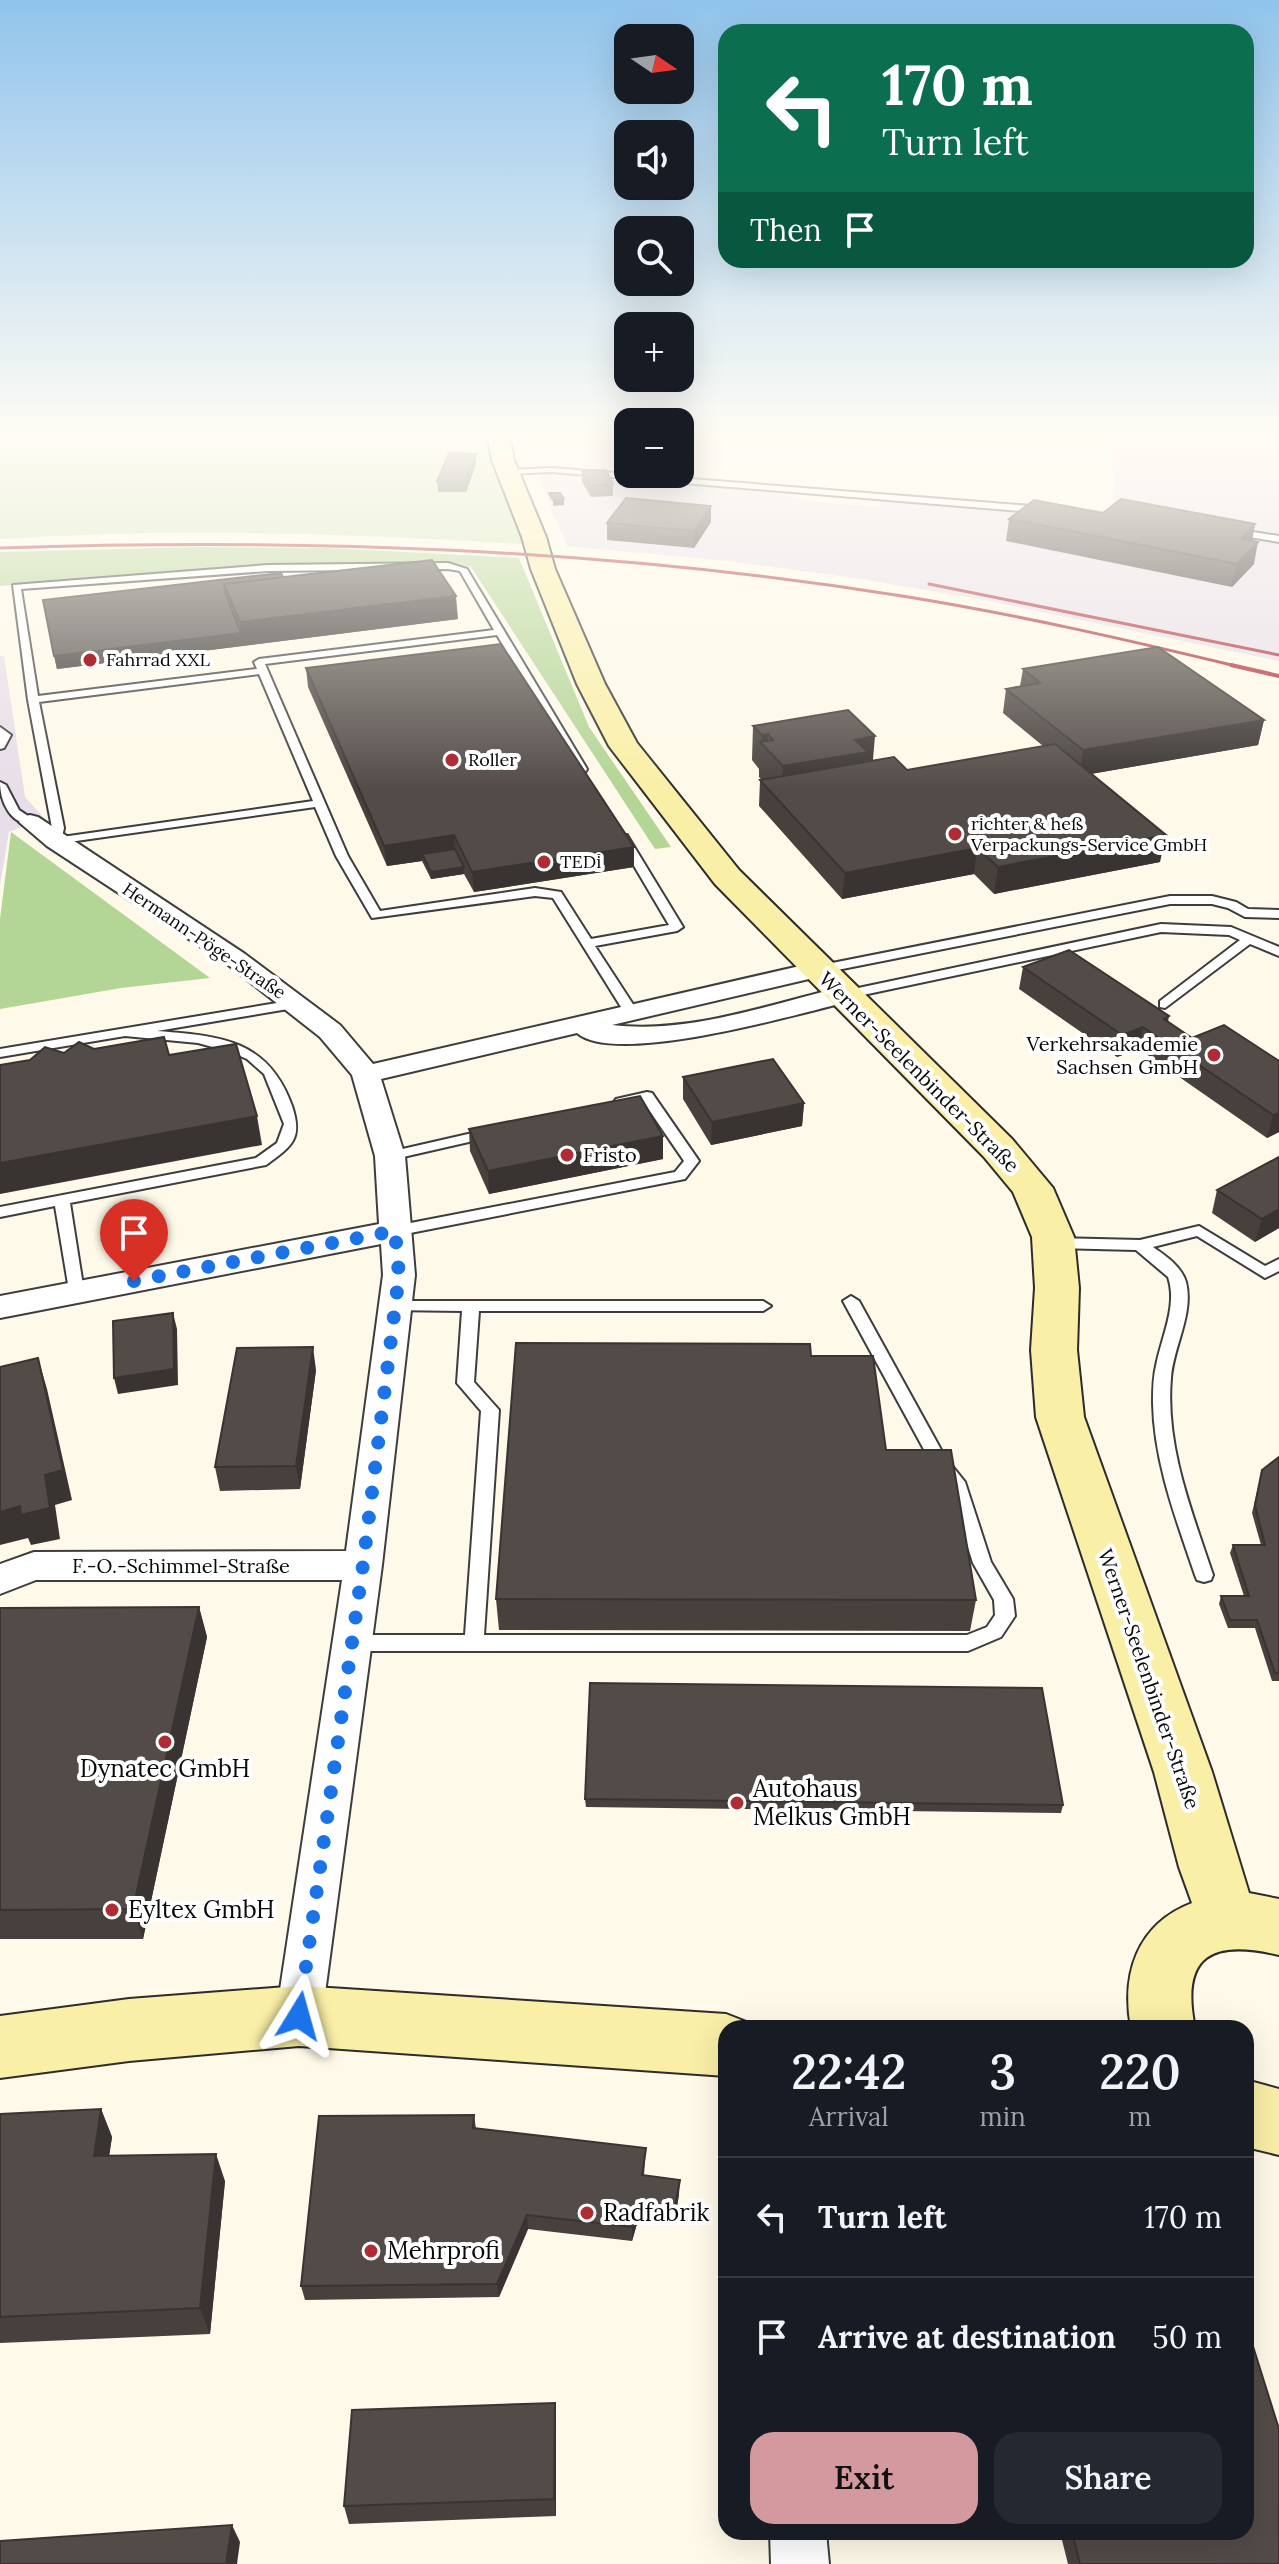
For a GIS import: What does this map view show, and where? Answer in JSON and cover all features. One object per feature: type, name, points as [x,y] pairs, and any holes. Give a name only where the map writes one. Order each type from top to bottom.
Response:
[{"type":"main road","name":"Werner-Seelenbinder-Straße","points":[[538,551],[591,684],[624,746],[727,877],[998,1148],[1032,1188],[1053,1243],[1057,1288],[1054,1350],[1060,1417],[1183,1772],[1209,1867],[1254,1923]]},
{"type":"main road","name":"Werner-Seelenbinder-Straße","points":[[1160,2020],[1157,2009],[1158,1976],[1172,1948],[1197,1929],[1254,1923]]},
{"type":"main road","points":[[0,2047],[129,2030],[299,2016],[718,2044]]},
{"type":"main road","points":[[1254,2117],[1279,2122]]},
{"type":"street","name":"Hermann-Pöge-Straße","points":[[30,822],[236,959],[330,1031],[366,1074],[390,1156],[395,1231]]},
{"type":"street","points":[[366,1074],[631,1012],[830,983]]},
{"type":"street","points":[[562,1028],[634,1036],[682,1033],[830,983]]},
{"type":"street","points":[[0,1307],[395,1231],[399,1275],[353,1643],[299,2016]]},
{"type":"street","name":"F.-O.-Schimmel-Straße","points":[[0,1579],[34,1566],[363,1565]]},
{"type":"street","points":[[798,2540],[800,2564]]},
{"type":"lane","points":[[319,803],[55,841],[58,828],[33,700],[16,587],[268,568],[448,566],[463,569],[589,780]]},
{"type":"lane","points":[[500,632],[259,662],[342,856],[376,915],[535,892],[557,895],[631,1012]]},
{"type":"lane","points":[[33,700],[262,671]]},
{"type":"lane","points":[[0,730],[6,735],[0,746]]},
{"type":"lane","points":[[0,785],[14,812],[30,822]]},
{"type":"lane","points":[[589,943],[677,927],[613,820]]},
{"type":"lane","points":[[830,983],[921,949],[1170,900],[1212,900],[1232,905],[1245,913],[1279,914]]},
{"type":"lane","points":[[1231,931],[1247,922],[1245,913]]},
{"type":"lane","points":[[830,983],[899,982],[1161,928],[1231,931],[1279,952]]},
{"type":"lane","points":[[1165,1004],[1249,939]]},
{"type":"lane","points":[[899,982],[921,949]]},
{"type":"lane","points":[[0,1053],[295,1004]]},
{"type":"lane","points":[[0,1212],[261,1162],[284,1145],[291,1124],[267,1068],[247,1053],[218,1043],[123,1032]]},
{"type":"lane","points":[[395,1231],[680,1176],[692,1161],[647,1096],[605,1106]]},
{"type":"lane","points":[[390,1156],[512,1128]]},
{"type":"lane","points":[[62,1200],[76,1292]]},
{"type":"lane","points":[[1053,1243],[1140,1245],[1199,1231],[1265,1273],[1279,1264]]},
{"type":"lane","points":[[1140,1245],[1167,1265],[1178,1283],[1178,1307],[1162,1378],[1163,1423],[1167,1464],[1204,1575]]},
{"type":"lane","points":[[353,1643],[968,1643],[994,1632],[1005,1616],[1003,1599],[982,1563],[956,1482],[939,1461],[851,1301]]},
{"type":"lane","points":[[395,1306],[763,1306]]},
{"type":"lane","points":[[471,1306],[465,1383],[490,1410],[474,1643]]},
{"type":"shaded area","points":[[617,551],[1279,551],[1279,661],[979,599],[855,578]]},
{"type":"shaded area","points":[[0,656],[4,656],[25,797],[44,818],[9,832],[0,885]]},
{"type":"green space","points":[[379,551],[519,558],[589,727],[671,847],[655,849],[471,567],[451,562],[268,566],[0,586],[0,552]]},
{"type":"green space","points":[[11,832],[210,978],[121,988],[0,1009],[0,919]]},
{"type":"building","points":[[1169,551],[1250,551],[1237,564]]},
{"type":"building","points":[[432,560],[456,596],[240,622],[224,584]]},
{"type":"building","points":[[281,573],[283,577],[224,584],[241,633],[54,656],[43,600]]},
{"type":"building","name":"Roller","points":[[501,644],[634,847],[472,872],[454,835],[384,846],[306,668]]},
{"type":"building","points":[[1158,647],[1264,720],[1083,750],[1006,689],[1040,683],[1023,669]]},
{"type":"building","points":[[848,710],[875,736],[855,740],[868,752],[783,766],[760,742],[773,740],[753,726]]},
{"type":"building","name":"richter & heß Verpackungs-Service GmbH","points":[[1055,744],[1166,835],[998,867],[977,848],[845,873],[760,780],[894,757],[907,770]]},
{"type":"building","points":[[455,849],[464,867],[431,872],[422,854]]},
{"type":"building","points":[[1069,950],[1169,1016],[1164,1019],[1192,1038],[1224,1025],[1279,1061],[1279,1113],[1273,1115],[1143,1027],[1122,1035],[1023,967]]},
{"type":"building","points":[[164,1037],[169,1055],[236,1044],[257,1116],[0,1163],[0,1065],[30,1060],[45,1047],[64,1053],[79,1042],[94,1049]]},
{"type":"building","points":[[773,1059],[804,1103],[712,1122],[683,1077]]},
{"type":"building","points":[[640,1096],[663,1136],[488,1171],[469,1129]]},
{"type":"building","points":[[1279,1157],[1279,1209],[1262,1219],[1217,1190]]},
{"type":"building","points":[[173,1313],[174,1369],[114,1378],[113,1321]]},
{"type":"building","points":[[516,1343],[810,1344],[811,1356],[873,1356],[886,1450],[951,1450],[976,1600],[496,1599]]},
{"type":"building","points":[[313,1347],[296,1466],[215,1467],[237,1348]]},
{"type":"building","points":[[38,1358],[63,1470],[45,1475],[50,1508],[21,1515],[20,1506],[0,1512],[0,1367]]},
{"type":"building","points":[[1279,1457],[1279,1673],[1275,1673],[1257,1620],[1230,1620],[1221,1596],[1249,1596],[1233,1545],[1265,1545],[1255,1505],[1262,1470]]},
{"type":"building","points":[[199,1607],[133,1909],[0,1910],[0,1608]]},
{"type":"building","points":[[590,1683],[1042,1688],[1063,1805],[585,1799]]},
{"type":"building","points":[[101,2109],[94,2156],[216,2154],[200,2308],[0,2317],[0,2114]]},
{"type":"building","points":[[474,2115],[473,2128],[646,2148],[642,2175],[680,2180],[675,2206],[639,2203],[632,2227],[527,2215],[497,2284],[301,2286],[319,2116]]},
{"type":"building","points":[[1254,2349],[1279,2429],[1279,2564],[1080,2564],[1074,2540],[1254,2540]]},
{"type":"building","points":[[555,2403],[554,2499],[344,2506],[352,2410]]},
{"type":"building","points":[[232,2525],[226,2564],[0,2564],[0,2541]]},
{"type":"railway","points":[[463,551],[677,567],[902,596],[1071,628],[1240,667]]},
{"type":"railway","points":[[929,584],[1279,655]]},
{"type":"railway","points":[[1231,665],[1279,676]]},
{"type":"place","name":"Fahrrad XXL","points":[[90,660]]},
{"type":"place","name":"Roller","points":[[452,760]]},
{"type":"place","name":"richter & heß Verpackungs-Service GmbH","points":[[955,834]]},
{"type":"place","name":"TEDi","points":[[544,862]]},
{"type":"place","name":"Verkehrsakademie Sachsen GmbH","points":[[1214,1055]]},
{"type":"place","name":"Fristo","points":[[567,1155]]},
{"type":"place","name":"Dynatec GmbH","points":[[165,1742]]},
{"type":"place","name":"Autohaus Melkus GmbH","points":[[737,1803]]},
{"type":"place","name":"Eyltex GmbH","points":[[112,1910]]},
{"type":"place","name":"Radfabrik","points":[[587,2213]]},
{"type":"place","name":"Mehrprofi","points":[[371,2251]]},
{"type":"route","points":[[134,1281],[395,1231],[399,1275],[363,1565],[299,2016]]}]
